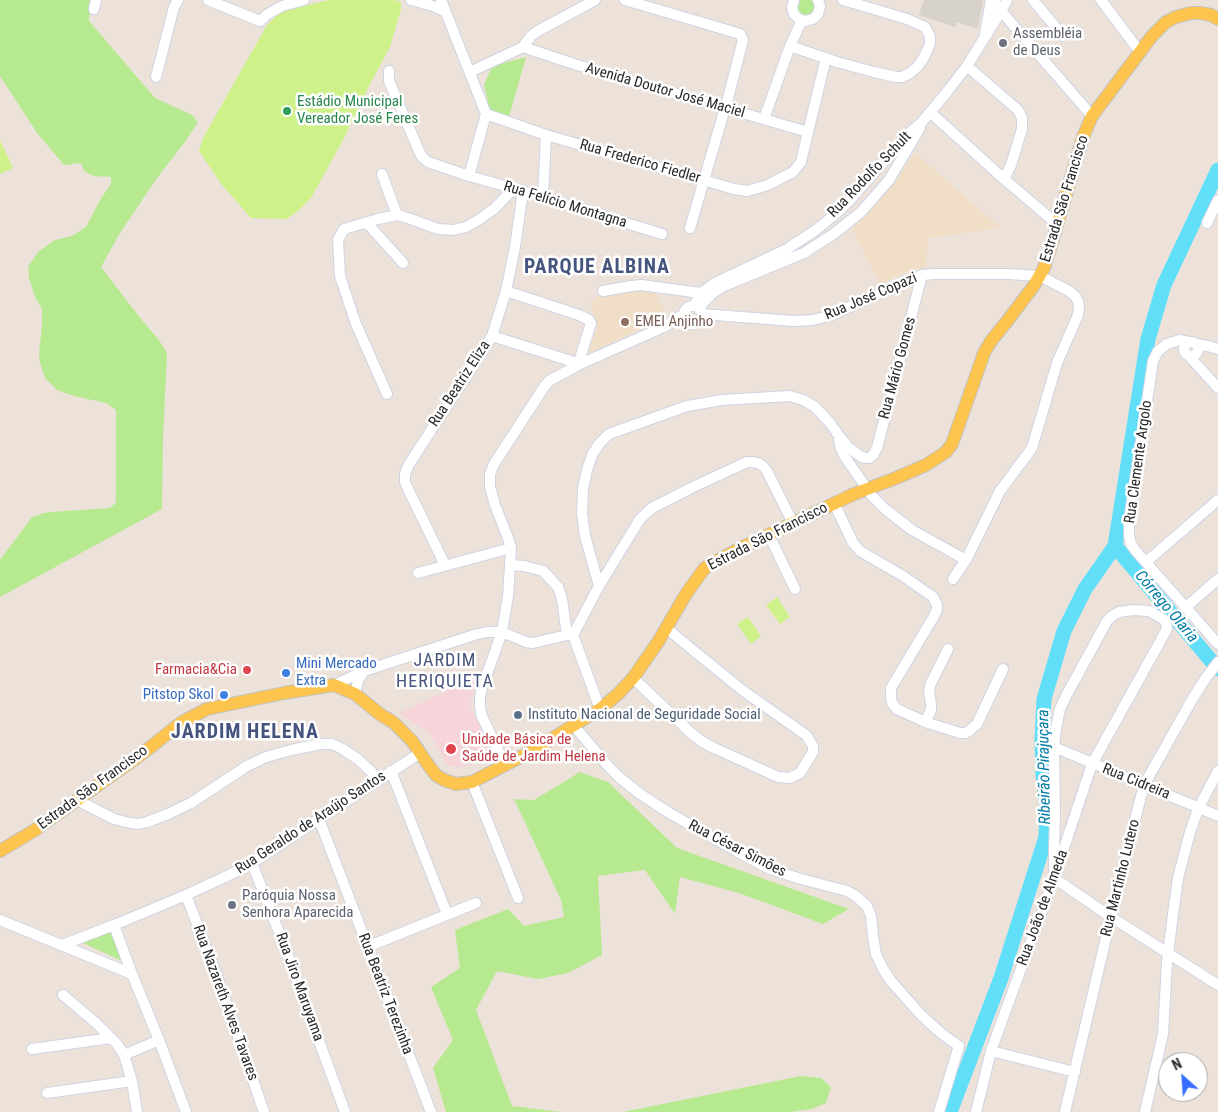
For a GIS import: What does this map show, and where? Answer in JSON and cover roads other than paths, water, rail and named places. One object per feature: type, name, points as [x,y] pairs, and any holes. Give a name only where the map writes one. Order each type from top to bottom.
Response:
[{"type":"main road","name":"Estrada São Francisco","points":[[0,851],[35,830],[143,753],[182,722],[207,709],[334,685],[355,694],[393,722],[412,740],[436,775],[456,784],[472,782],[506,765],[600,709],[633,678],[704,569],[834,503],[867,488],[921,468],[946,452],[955,437],[984,353],[991,340],[1040,276],[1050,249],[1083,137],[1092,116],[1158,28],[1176,17],[1191,13],[1211,15],[1218,20]]},
{"type":"street","points":[[156,77],[174,7],[178,0]]},
{"type":"street","points":[[208,0],[260,21],[282,6],[304,0]]},
{"type":"street","points":[[411,0],[446,12]]},
{"type":"street","points":[[441,0],[486,114],[469,176]]},
{"type":"street","points":[[470,72],[522,47],[538,31],[595,0]]},
{"type":"street","points":[[626,0],[740,34],[743,40],[690,228]]},
{"type":"street","points":[[794,0],[792,5],[796,17],[809,21],[816,17],[820,10],[818,0]]},
{"type":"street","points":[[790,46],[887,76],[902,77],[918,66],[930,44],[930,36],[925,27],[843,0]]},
{"type":"street","points":[[992,0],[1092,116]]},
{"type":"street","points":[[984,39],[992,0]]},
{"type":"street","points":[[922,122],[967,66],[1007,0]]},
{"type":"street","points":[[1032,0],[1063,36]]},
{"type":"street","points":[[1101,0],[1140,52]]},
{"type":"street","points":[[764,119],[790,46],[802,20]]},
{"type":"street","name":"Avenida Doutor José Maciel","points":[[522,47],[586,68],[808,132]]},
{"type":"street","points":[[808,132],[826,58]]},
{"type":"street","points":[[967,66],[1018,110],[1022,118],[1021,134],[1004,179]]},
{"type":"street","name":"Rua Felício Montagna","points":[[389,71],[389,81],[422,157],[428,162],[662,234]]},
{"type":"street","points":[[930,112],[1057,224]]},
{"type":"street","name":"Rua Frederico Fiedler","points":[[486,114],[546,135],[741,191],[768,185],[793,172],[800,162],[808,132]]},
{"type":"street","name":"Rua Rodolfo Schult","points":[[699,310],[701,293],[715,283],[787,249],[833,216],[883,164],[908,134],[922,122]]},
{"type":"street","name":"Rua Rodolfo Schult","points":[[699,310],[714,292],[726,285],[804,253],[836,233],[862,212],[889,180],[922,122]]},
{"type":"street","points":[[542,197],[546,135]]},
{"type":"street","points":[[883,164],[889,168],[892,175]]},
{"type":"street","points":[[382,174],[397,215]]},
{"type":"street","points":[[388,394],[356,324],[340,276],[338,240],[344,229],[397,215],[438,229],[453,230],[466,227],[480,219],[518,190]]},
{"type":"street","name":"Rua Beatriz Eliza","points":[[445,565],[405,482],[405,474],[408,466],[492,336],[506,291],[515,247],[518,190]]},
{"type":"street","points":[[1207,223],[1218,200]]},
{"type":"street","points":[[367,223],[403,263]]},
{"type":"street","points":[[816,230],[818,235],[825,240]]},
{"type":"street","name":"Rua José Copazi","points":[[699,310],[794,321],[813,320],[832,315],[922,275],[1008,274],[1040,276]]},
{"type":"street","name":"Rua Mário Gomes","points":[[839,436],[854,452],[865,458],[873,455],[877,448],[922,275]]},
{"type":"street","points":[[953,579],[966,560],[1000,491],[1032,448],[1057,364],[1078,315],[1079,307],[1075,296],[1040,276]]},
{"type":"street","points":[[603,291],[641,286],[701,293]]},
{"type":"street","points":[[506,291],[589,320],[591,323],[578,365]]},
{"type":"street","points":[[549,381],[578,365],[666,326],[684,314],[689,307],[699,310],[699,321],[694,324],[666,326]]},
{"type":"street","points":[[684,314],[686,320],[691,323]]},
{"type":"street","points":[[492,336],[574,362],[578,365]]},
{"type":"street","name":"Rua Clemente Argolo","points":[[1192,349],[1175,347],[1164,352],[1152,367],[1128,521],[1129,536],[1132,544],[1146,562],[1218,644]]},
{"type":"street","points":[[1215,348],[1192,349],[1206,374],[1218,388]]},
{"type":"street","points":[[506,765],[481,714],[480,705],[482,688],[502,632],[508,596],[511,548],[504,525],[491,495],[490,474],[507,442],[549,381],[555,368],[556,356]]},
{"type":"street","points":[[599,586],[585,536],[582,513],[586,470],[599,444],[609,434],[687,406],[722,400],[789,396],[814,406],[839,436],[841,449],[845,457],[885,510],[938,545],[966,560]]},
{"type":"street","points":[[334,685],[364,672],[487,632],[502,632],[533,643],[570,635],[640,519],[652,508],[747,462],[758,463],[767,471],[793,523]]},
{"type":"street","points":[[1146,562],[1218,500]]},
{"type":"street","points":[[834,503],[853,542],[860,551],[903,576],[933,597],[937,605],[934,616],[891,688],[892,703],[897,709],[925,722],[960,733],[969,731],[976,724],[1002,669]]},
{"type":"street","points":[[769,535],[795,589]]},
{"type":"street","points":[[418,573],[511,548]]},
{"type":"street","points":[[510,565],[524,566],[543,572],[558,586],[570,635],[600,709]]},
{"type":"street","points":[[1186,607],[1218,579]]},
{"type":"street","name":"Rua João de Almeda","points":[[976,1112],[991,1052],[1054,878],[1092,764],[1166,632],[1167,626],[1163,619],[1149,611],[1133,610],[1119,612],[1107,621],[1060,709],[1054,746]]},
{"type":"street","points":[[633,678],[701,741],[778,777],[790,778],[800,772],[813,752],[806,736],[742,690],[666,628]]},
{"type":"street","points":[[925,722],[931,710],[929,690],[931,683],[948,649]]},
{"type":"street","name":"Rua Martinho Lutero","points":[[1065,1112],[1144,785],[1193,698],[1215,665]]},
{"type":"street","points":[[355,694],[358,682],[364,672]]},
{"type":"street","name":"Rua César Simões","points":[[574,726],[620,778],[640,794],[671,814],[770,869],[847,891],[867,906],[871,916],[876,954],[890,980],[921,1015],[959,1046],[939,1112]]},
{"type":"street","points":[[77,800],[114,819],[139,824],[168,814],[191,803],[247,766],[266,757],[321,744],[332,744],[341,748],[359,760],[379,779]]},
{"type":"street","points":[[1054,746],[1054,878],[1218,986]]},
{"type":"street","name":"Rua Cidreira","points":[[1054,746],[1092,764],[1218,816]]},
{"type":"street","name":"Rua Geraldo de Araújo Santos","points":[[62,945],[186,895],[252,863],[420,753]]},
{"type":"street","points":[[391,771],[447,914]]},
{"type":"street","points":[[1145,1112],[1163,1034],[1169,954],[1178,878],[1190,832],[1199,807],[1218,771]]},
{"type":"street","points":[[472,782],[518,898]]},
{"type":"street","points":[[1055,817],[1074,820]]},
{"type":"street","name":"Rua Beatriz Terezinha","points":[[319,819],[431,1112]]},
{"type":"street","name":"Rua Jiro Maruyama","points":[[252,863],[345,1112]]},
{"type":"street","name":"Rua Nazareth Alves Tavares","points":[[186,895],[218,979],[264,1112]]},
{"type":"street","points":[[367,947],[476,903]]},
{"type":"street","points":[[0,920],[132,974]]},
{"type":"street","points":[[114,925],[186,1112]]},
{"type":"street","points":[[63,995],[96,1023],[117,1044],[124,1055],[132,1081],[137,1112]]},
{"type":"street","points":[[32,1049],[111,1038]]},
{"type":"street","points":[[124,1055],[159,1040]]},
{"type":"street","points":[[991,1052],[1075,1072]]},
{"type":"street","points":[[47,1093],[132,1081]]},
{"type":"waterway","name":"Ribeirão Pirajuçara","points":[[950,1112],[1001,978],[1046,837],[1047,807],[1043,775],[1042,740],[1044,699],[1064,631],[1085,589],[1115,546],[1148,339],[1164,285],[1218,170]]},
{"type":"waterway","name":"Córrego Olaria","points":[[1115,546],[1218,669]]},
{"type":"place","name":"Assembléia de Deus","points":[[1003,43]]},
{"type":"place","name":"Estádio Municipal Vereador José Feres","points":[[287,111]]},
{"type":"place","name":"EMEI Anjinho","points":[[625,322]]},
{"type":"place","name":"Farmacia&Cia","points":[[247,670]]},
{"type":"place","name":"Mini Mercado Extra","points":[[286,673]]},
{"type":"place","name":"Pitstop Skol","points":[[224,695]]},
{"type":"place","name":"Instituto Nacional de Seguridade Social","points":[[518,715]]},
{"type":"place","name":"Unidade Básica de Saúde de Jardim Helena","points":[[451,749]]},
{"type":"place","name":"Paróquia Nossa Senhora Aparecida","points":[[232,905]]},
{"type":"district","name":"PARQUE ALBINA","points":[[597,268]]},
{"type":"district","name":"JARDIM HERIQUIETA","points":[[445,671]]},
{"type":"district","name":"JARDIM HELENA","points":[[245,733]]}]
